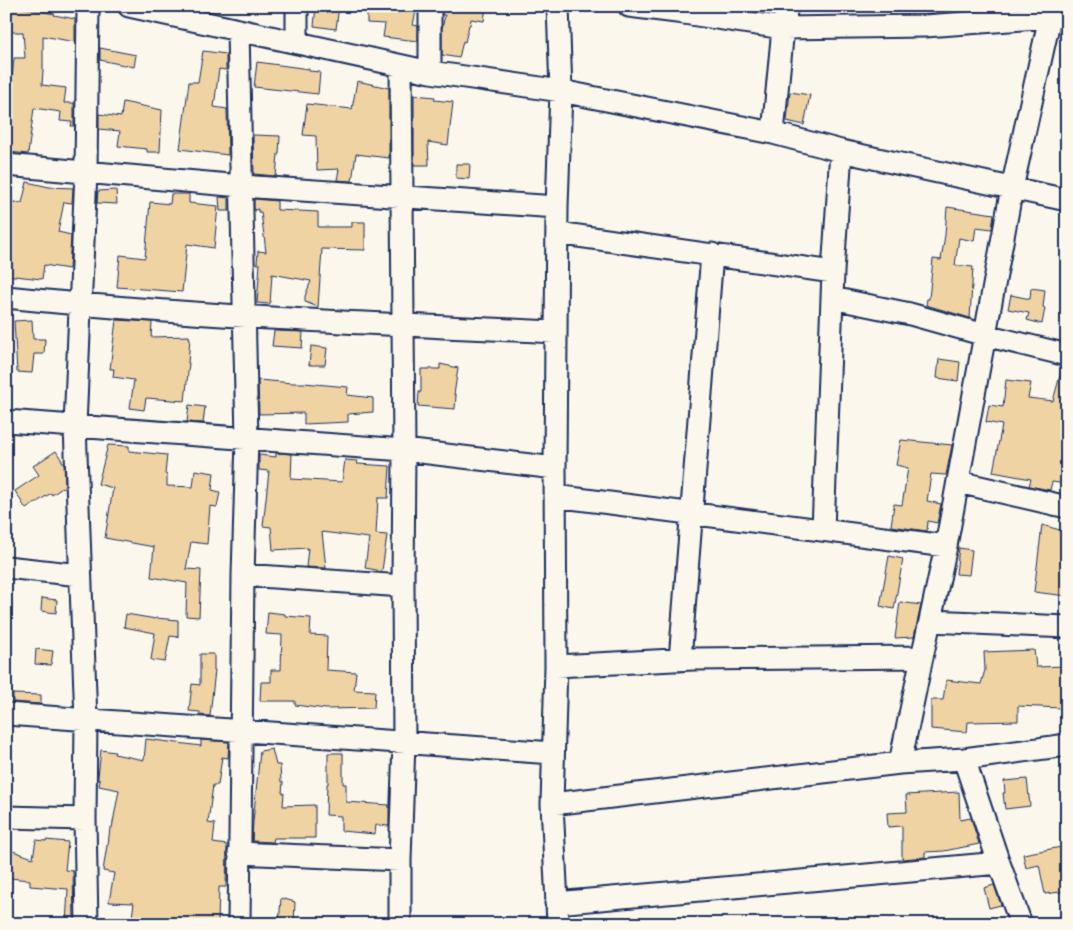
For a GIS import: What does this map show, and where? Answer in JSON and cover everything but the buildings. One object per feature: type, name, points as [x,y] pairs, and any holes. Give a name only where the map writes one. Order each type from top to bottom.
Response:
[{"type":"street","points":[[87,924],[86,720],[74,426],[86,172],[88,6]]},
{"type":"street","points":[[129,6],[168,10],[238,30],[430,72],[561,91],[773,134],[841,151],[1067,200]]},
{"type":"street","points":[[297,6],[298,43]]},
{"type":"street","points":[[430,6],[430,72]]},
{"type":"street","points":[[558,6],[561,91],[557,207],[556,666],[552,804],[558,924]]},
{"type":"street","points":[[628,6],[783,28],[926,16],[1050,11],[1012,188],[946,546],[900,763]]},
{"type":"street","points":[[773,134],[783,28],[787,6]]},
{"type":"street","points":[[238,30],[247,439],[239,924]]},
{"type":"street","points":[[400,924],[404,742],[402,66]]},
{"type":"street","points":[[823,530],[833,272],[841,151]]},
{"type":"street","points":[[6,165],[241,186],[557,207]]},
{"type":"street","points":[[557,233],[833,272]]},
{"type":"street","points":[[680,660],[712,254]]},
{"type":"street","points":[[6,297],[244,317],[556,332]]},
{"type":"street","points":[[832,298],[910,314],[1067,355]]},
{"type":"street","points":[[6,422],[404,450],[555,468]]},
{"type":"street","points":[[958,482],[1067,507]]},
{"type":"street","points":[[555,496],[946,546]]},
{"type":"street","points":[[6,568],[80,575]]},
{"type":"street","points":[[244,574],[403,586]]},
{"type":"street","points":[[930,621],[1067,627]]},
{"type":"street","points":[[556,666],[680,660],[922,656]]},
{"type":"street","points":[[6,714],[553,753]]},
{"type":"street","points":[[552,804],[900,763],[964,760],[1067,745]]},
{"type":"street","points":[[964,760],[1022,924]]},
{"type":"street","points":[[6,817],[85,818]]},
{"type":"street","points":[[239,853],[400,860]]},
{"type":"street","points":[[556,903],[999,863]]}]
